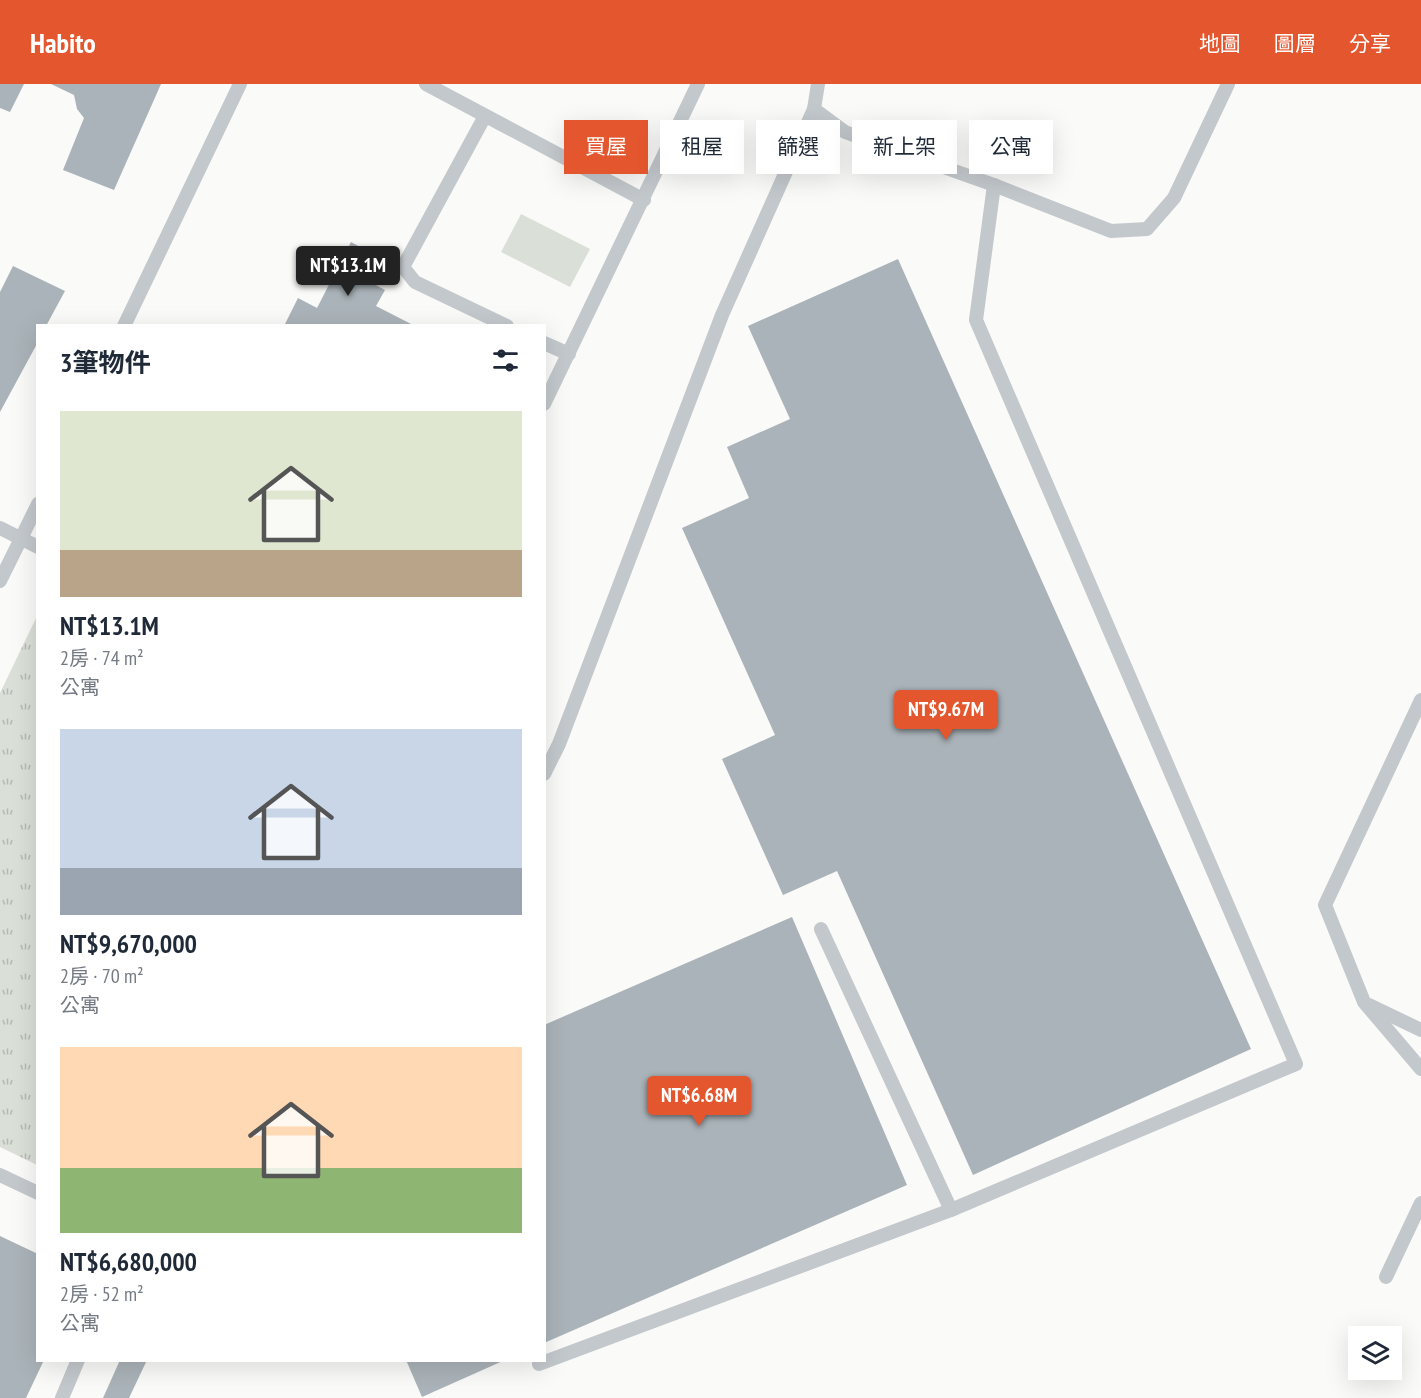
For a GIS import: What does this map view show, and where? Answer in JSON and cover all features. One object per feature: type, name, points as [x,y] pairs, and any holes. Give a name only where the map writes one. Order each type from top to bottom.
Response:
[{"type":"lane","points":[[125,324],[240,84]]},
{"type":"lane","points":[[426,84],[644,200]]},
{"type":"lane","points":[[546,400],[698,84]]},
{"type":"lane","points":[[546,770],[559,744],[722,315],[814,109],[818,84]]},
{"type":"lane","points":[[814,109],[845,132],[994,184],[1111,231],[1146,229],[1174,198],[1228,84]]},
{"type":"lane","points":[[485,116],[403,267],[415,282],[503,324]]},
{"type":"lane","points":[[546,1361],[951,1210],[1296,1064],[976,320],[994,184]]},
{"type":"lane","points":[[546,344],[568,354]]},
{"type":"lane","points":[[0,581],[36,508]]},
{"type":"lane","points":[[0,528],[36,546]]},
{"type":"lane","points":[[1421,700],[1325,905],[1364,1002],[1421,1069]]},
{"type":"lane","points":[[821,929],[951,1210]]},
{"type":"lane","points":[[1364,1002],[1421,1030]]},
{"type":"lane","points":[[0,1175],[36,1192]]},
{"type":"lane","points":[[1386,1276],[1421,1203]]},
{"type":"lane","points":[[62,1398],[77,1362]]},
{"type":"lane","points":[[538,1364],[543,1362]]},
{"type":"green space","points":[[521,214],[590,249],[570,287],[501,252]]},
{"type":"green space","points":[[36,618],[36,1164],[0,1147],[0,693]]},
{"type":"building","points":[[0,84],[24,84],[10,112],[0,108]]},
{"type":"building","points":[[51,84],[161,84],[114,190],[63,170],[84,118],[77,109],[74,95]]},
{"type":"building","points":[[351,242],[382,259],[370,282],[385,290],[376,306],[411,324],[285,324],[298,298],[317,308]]},
{"type":"building","points":[[898,259],[1251,1049],[973,1175],[837,871],[783,895],[722,759],[775,735],[682,528],[749,498],[727,447],[790,419],[748,326]]},
{"type":"building","points":[[13,266],[65,291],[47,324],[36,324],[36,346],[0,412],[0,292]]},
{"type":"building","points":[[792,917],[907,1185],[546,1342],[546,1024]]},
{"type":"building","points":[[0,1236],[36,1253],[36,1362],[43,1362],[26,1398],[0,1398]]},
{"type":"building","points":[[119,1362],[146,1362],[129,1398],[103,1398]]},
{"type":"building","points":[[407,1362],[501,1362],[422,1397]]}]
